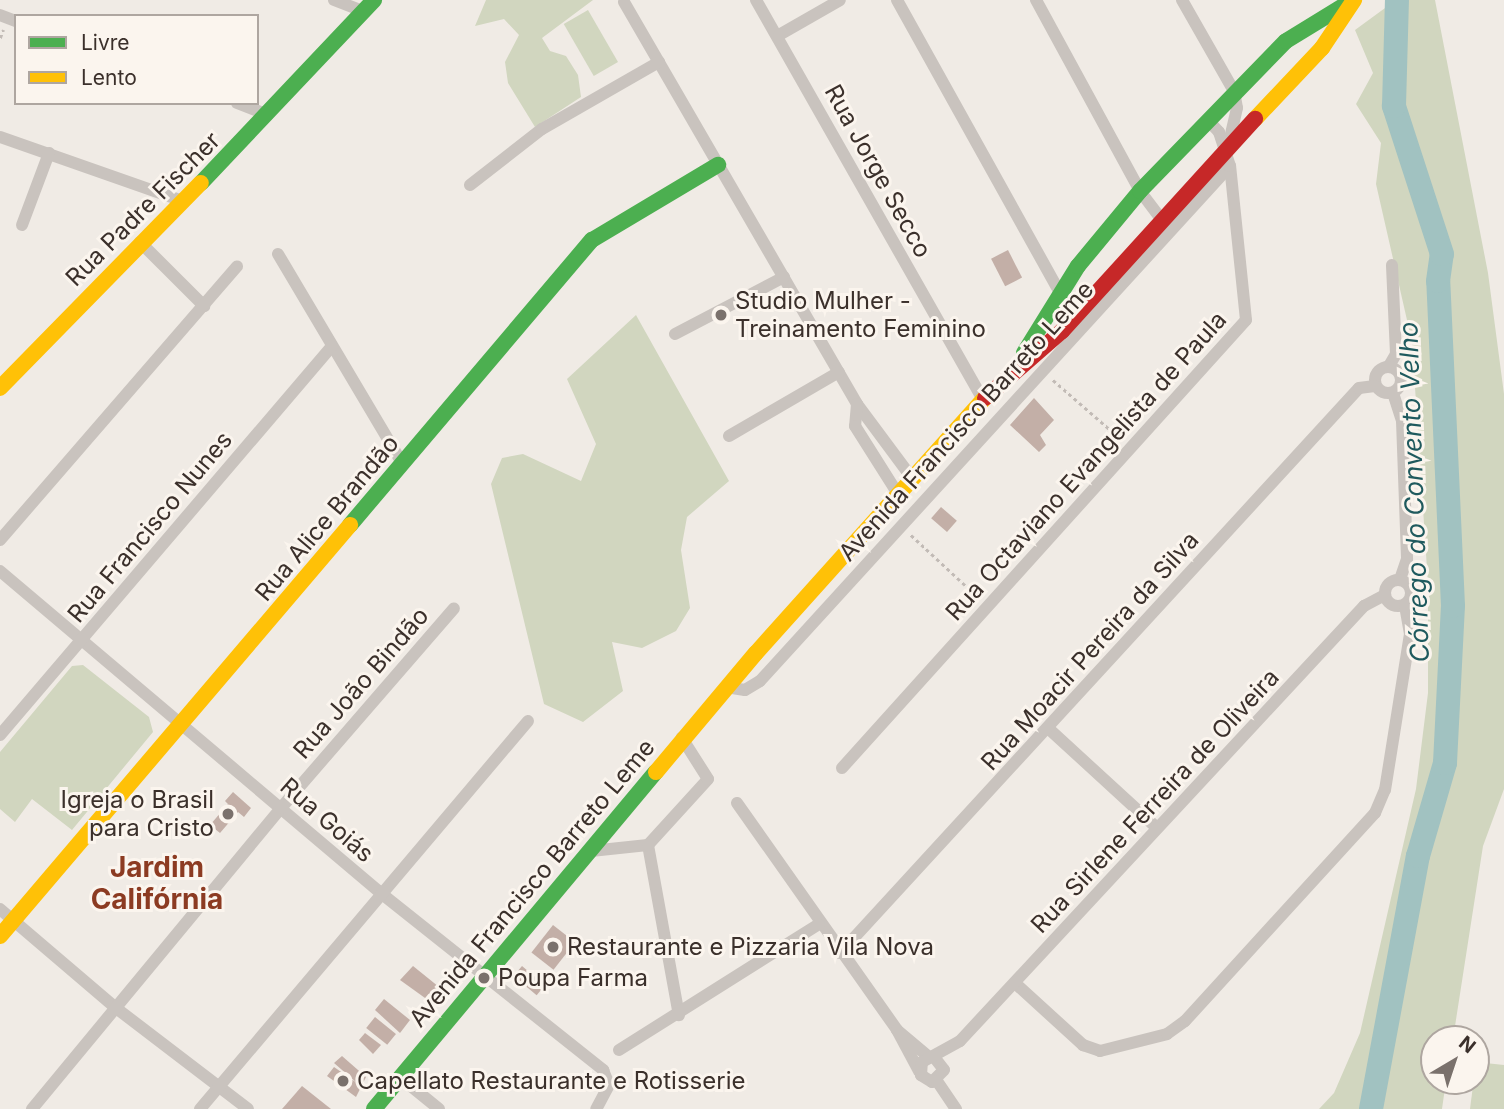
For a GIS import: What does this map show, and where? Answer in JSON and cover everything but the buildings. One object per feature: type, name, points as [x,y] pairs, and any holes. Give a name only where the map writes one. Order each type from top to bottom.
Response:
[{"type":"main road","name":"Avenida Francisco Barreto Leme","points":[[1006,377],[1078,266],[1140,191],[1234,91],[1286,41],[1353,0]]},
{"type":"main road","name":"Avenida Francisco Barreto Leme","points":[[374,1109],[483,974],[726,687],[983,400],[1006,377],[1062,331],[1160,218],[1322,48],[1353,0]]},
{"type":"main road","name":"Rua Padre Fischer","points":[[0,388],[140,242],[268,115],[368,6]]},
{"type":"main road","name":"Rua Alice Brandão","points":[[0,936],[6,915],[181,724],[592,240],[719,165]]},
{"type":"street","points":[[334,0],[368,6]]},
{"type":"street","name":"Rua Jorge Secco","points":[[756,0],[779,35],[983,400]]},
{"type":"street","points":[[779,35],[840,0]]},
{"type":"street","points":[[897,0],[1061,295]]},
{"type":"street","points":[[1036,0],[1140,191],[1160,218]]},
{"type":"street","points":[[1182,0],[1234,91],[1235,124],[1227,149]]},
{"type":"street","points":[[624,2],[857,404],[912,478]]},
{"type":"street","points":[[470,185],[542,129],[659,62]]},
{"type":"street","points":[[242,105],[268,115]]},
{"type":"street","points":[[1208,120],[1227,149]]},
{"type":"street","points":[[0,136],[183,201]]},
{"type":"street","name":"Rua Octaviano Evangelista de Paula","points":[[842,768],[1246,320],[1227,149]]},
{"type":"street","points":[[22,225],[49,153]]},
{"type":"street","name":"Avenida Francisco Barreto Leme","points":[[726,687],[745,690],[760,681],[1230,166]]},
{"type":"street","points":[[140,242],[204,306]]},
{"type":"street","points":[[278,254],[402,463]]},
{"type":"street","points":[[1389,366],[1400,375],[1399,388],[1393,393],[1379,391],[1375,386],[1377,372],[1389,366],[1396,354],[1392,265]]},
{"type":"street","points":[[0,540],[237,266]]},
{"type":"street","points":[[675,334],[784,277]]},
{"type":"street","name":"Rua Francisco Nunes","points":[[0,735],[332,346]]},
{"type":"street","points":[[729,436],[839,372]]},
{"type":"street","name":"Rua Moacir Pereira da Silva","points":[[840,953],[1049,729],[1359,388],[1375,386]]},
{"type":"street","points":[[1393,393],[1402,421],[1407,559],[1400,579]]},
{"type":"street","points":[[857,404],[855,426],[898,494]]},
{"type":"street","name":"Rua Goiás","points":[[0,571],[382,894],[603,1070],[609,1085],[598,1107]]},
{"type":"street","points":[[1016,984],[1083,1045],[1100,1051],[1167,1034],[1185,1021],[1375,813],[1385,790],[1410,634],[1405,605],[1412,590],[1400,579],[1392,580],[1385,595],[1389,603],[1405,605]]},
{"type":"street","name":"Rua Sirlene Ferreira de Oliveira","points":[[935,1060],[960,1041],[1016,984],[1156,827],[1364,606],[1385,595]]},
{"type":"street","name":"Rua João Bindão","points":[[32,1109],[281,807],[454,608]]},
{"type":"street","points":[[200,1109],[528,721]]},
{"type":"street","points":[[1049,729],[1156,827]]},
{"type":"street","points":[[587,851],[648,845],[708,779],[682,738]]},
{"type":"street","points":[[737,803],[819,924],[897,1030],[919,1071],[928,1081],[937,1081]]},
{"type":"street","points":[[648,845],[679,1016]]},
{"type":"street","points":[[6,915],[116,1008],[248,1109]]},
{"type":"street","points":[[619,1050],[679,1016],[819,924]]},
{"type":"street","points":[[897,1030],[935,1060],[937,1081],[956,1109]]},
{"type":"street","points":[[919,1071],[935,1060]]},
{"type":"street","points":[[401,1078],[439,1109]]},
{"type":"path","points":[[1043,370],[1131,448]]},
{"type":"path","points":[[901,526],[988,606]]},
{"type":"green space","points":[[486,0],[593,0],[542,38],[550,51],[566,56],[578,75],[581,97],[535,127],[508,83],[505,62],[519,35],[504,19],[475,26]]},
{"type":"green space","points":[[1396,0],[1435,0],[1488,273],[1504,394],[1504,789],[1483,846],[1455,1025],[1420,1025],[1420,1095],[1444,1095],[1442,1109],[1319,1109],[1334,1093],[1360,1033],[1416,789],[1428,693],[1428,584],[1412,342],[1376,184],[1381,143],[1356,104],[1373,73],[1355,30]]},
{"type":"green space","points":[[588,10],[618,62],[594,76],[564,24]]},
{"type":"green space","points":[[636,315],[729,481],[687,517],[681,550],[690,608],[676,631],[642,648],[612,642],[623,691],[583,722],[544,704],[491,484],[502,458],[523,454],[581,481],[596,444],[567,379]]},
{"type":"green space","points":[[83,665],[149,717],[153,732],[72,830],[32,799],[15,822],[0,809],[0,752],[72,666]]},
{"type":"green space","points":[[1490,1064],[1504,1065],[1504,1109],[1470,1109],[1472,1095],[1490,1095]]},
{"type":"waterway","name":"Córrego do Convento Velho","points":[[1371,1109],[1418,856],[1445,763],[1453,606],[1438,281],[1442,254],[1394,106],[1397,0]]},
{"type":"traffic: fast","points":[[201,183],[374,0]]},
{"type":"traffic: fast","points":[[1024,353],[1078,266],[1140,191],[1286,41],[1348,3]]},
{"type":"traffic: fast","points":[[350,525],[592,240],[718,165]]},
{"type":"traffic: fast","points":[[374,1109],[656,772]]},
{"type":"traffic: slow","points":[[1255,119],[1322,48],[1354,0]]},
{"type":"traffic: slow","points":[[0,388],[201,183]]},
{"type":"traffic: slow","points":[[656,772],[756,653],[985,398]]},
{"type":"traffic: slow","points":[[0,936],[350,525]]},
{"type":"traffic: jam","points":[[985,398],[1062,331],[1255,119]]},
{"type":"place","name":"Studio Mulher - Treinamento Feminino","points":[[721,315]]},
{"type":"place","name":"Igreja o Brasil para Cristo","points":[[228,814]]},
{"type":"place","name":"Restaurante e Pizzaria Vila Nova","points":[[553,947]]},
{"type":"place","name":"Poupa Farma","points":[[484,978]]},
{"type":"place","name":"Capellato Restaurante e Rotisserie","points":[[343,1081]]},
{"type":"district","name":"Jardim Califórnia","points":[[157,883]]}]
